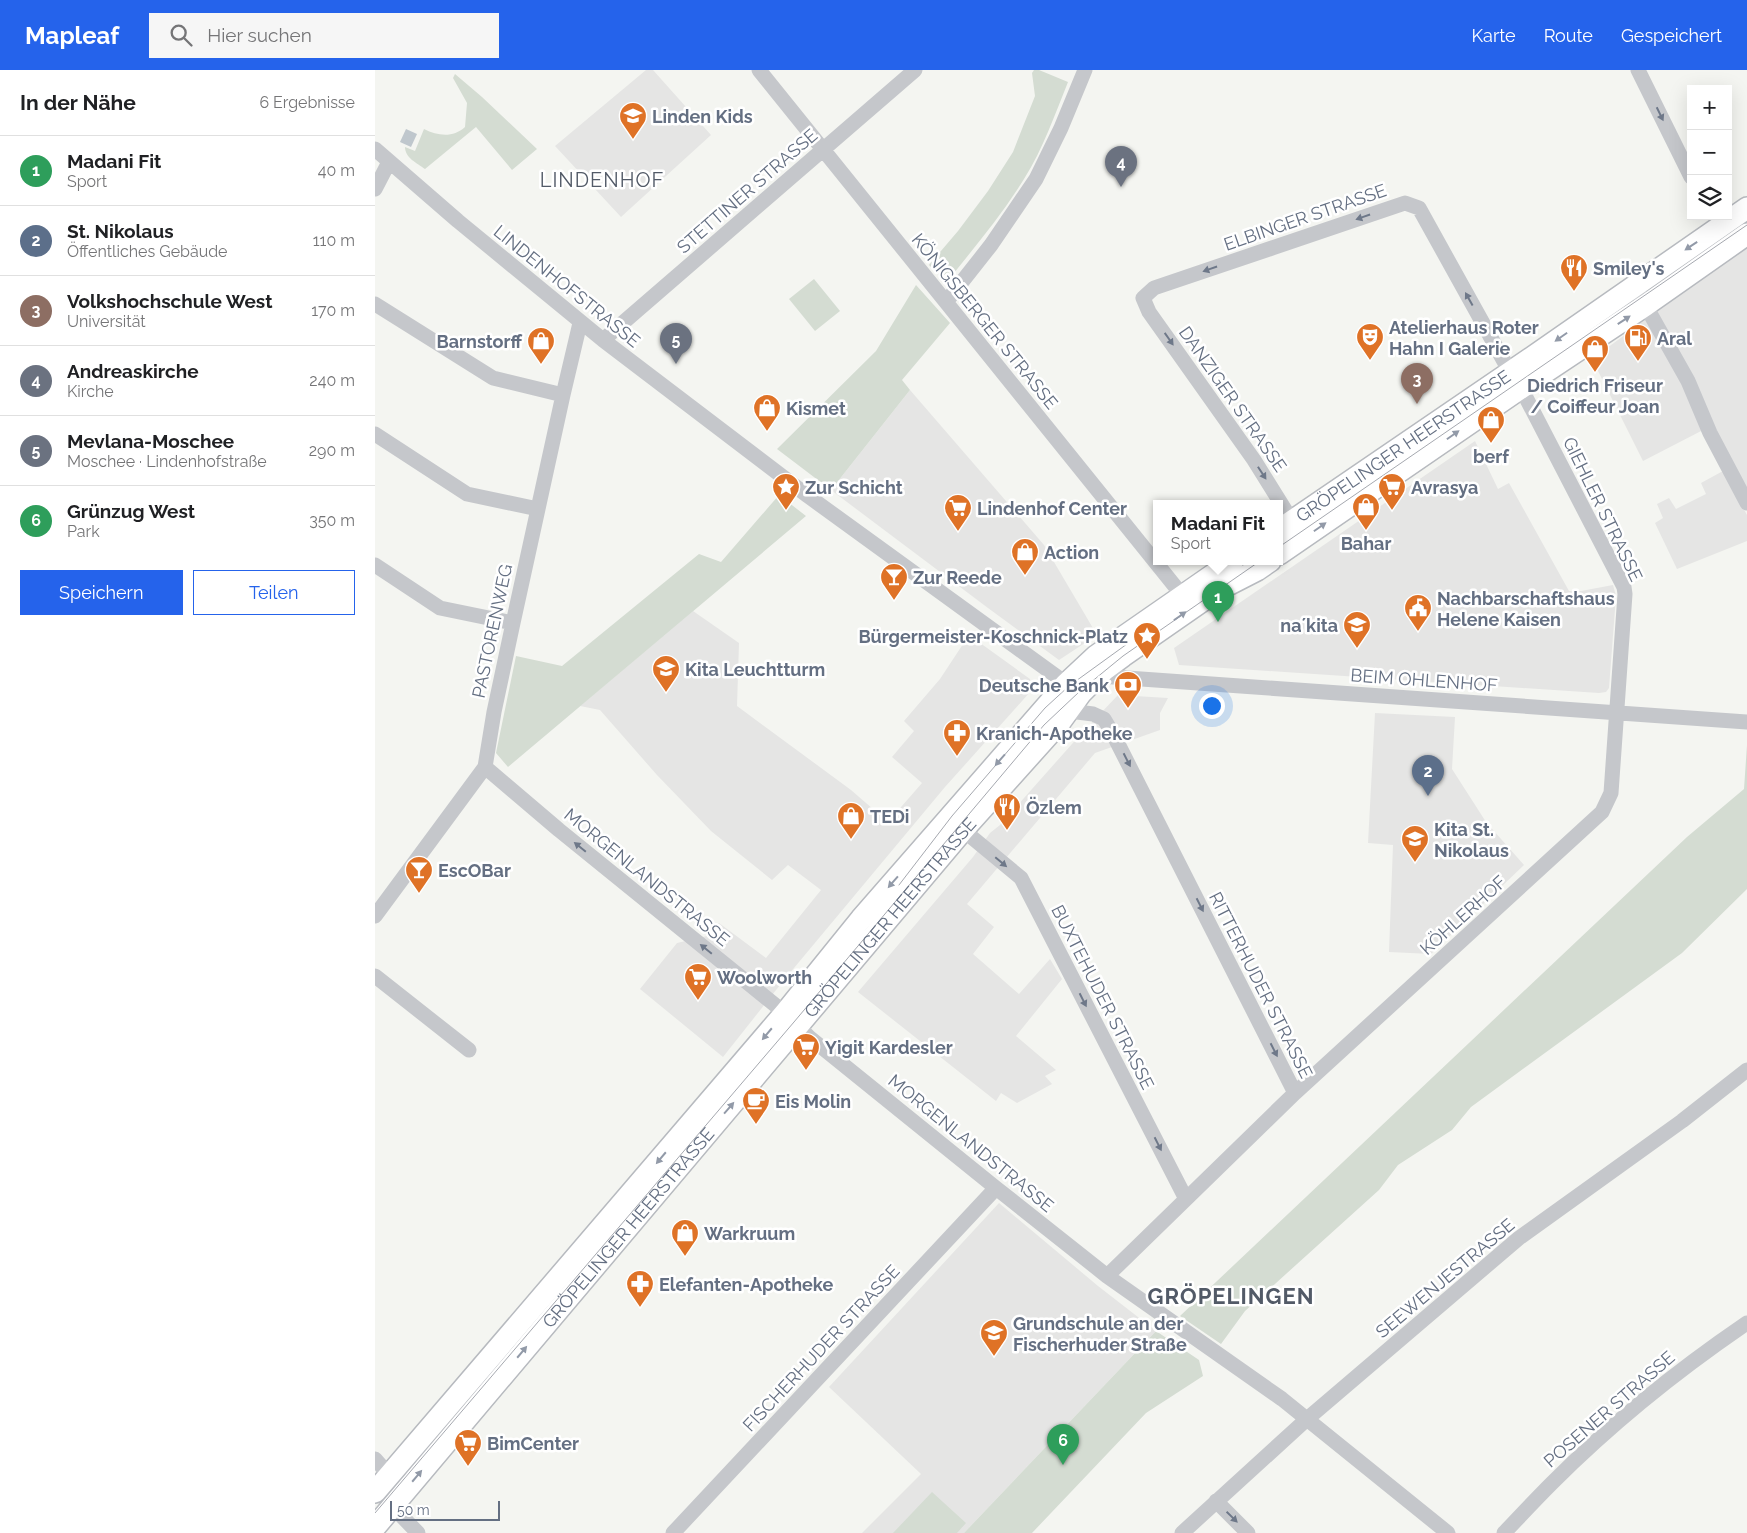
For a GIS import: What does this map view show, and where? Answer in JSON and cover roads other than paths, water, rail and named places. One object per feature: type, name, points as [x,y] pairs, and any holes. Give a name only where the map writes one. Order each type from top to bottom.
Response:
[{"type":"main road","name":"GRÖPELINGER HEERSTRASSE","points":[[1283,551],[1515,380],[1713,222],[1747,208]]},
{"type":"main road","name":"GRÖPELINGER HEERSTRASSE","points":[[1286,525],[1515,380],[1646,305],[1747,234]]},
{"type":"main road","name":"GRÖPELINGER HEERSTRASSE","points":[[375,1527],[791,1020],[861,919],[1074,688],[1096,656],[1227,565]]},
{"type":"main road","name":"GRÖPELINGER HEERSTRASSE","points":[[1074,688],[1099,676],[1123,656],[1218,590],[1264,565]]},
{"type":"main road","name":"GRÖPELINGER HEERSTRASSE","points":[[375,1492],[791,1020],[1069,710],[1074,688]]},
{"type":"street","name":"KÖNIGSBERGER STRASSE","points":[[759,70],[1153,559]]},
{"type":"street","name":"STETTINER STRASSE","points":[[603,340],[915,70]]},
{"type":"street","points":[[946,302],[991,245],[1036,179],[1061,128],[1085,70]]},
{"type":"street","points":[[1638,70],[1690,175]]},
{"type":"street","name":"LINDENHOFSTRASSE","points":[[375,149],[603,340],[802,492],[1074,688]]},
{"type":"street","points":[[375,189],[389,162]]},
{"type":"street","name":"ELBINGER STRASSE","points":[[1143,298],[1154,288],[1405,203],[1419,208],[1515,380]]},
{"type":"street","points":[[1634,285],[1688,381],[1710,433],[1747,503]]},
{"type":"street","name":"DANZIGER STRASSE","points":[[1143,298],[1149,312],[1254,460],[1274,500]]},
{"type":"street","points":[[375,304],[493,378],[563,394]]},
{"type":"street","name":"PASTORENWEG","points":[[375,916],[485,767],[494,712],[513,624],[563,394],[581,323]]},
{"type":"street","name":"GIEHLER STRASSE","points":[[1515,380],[1624,588],[1617,713]]},
{"type":"street","points":[[375,434],[467,494],[538,509]]},
{"type":"street","points":[[375,565],[440,608],[513,624]]},
{"type":"street","name":"KÖNIGSBERGER STRASSE","points":[[1158,565],[1182,595]]},
{"type":"street","name":"BEIM OHLENHOF","points":[[1099,676],[1747,722]]},
{"type":"street","name":"RITTERHUDER STRASSE","points":[[1069,710],[1093,714],[1103,719],[1113,734],[1295,1093],[1107,1276]]},
{"type":"street","name":"KÖHLERHOF","points":[[1295,1093],[1602,812],[1611,793],[1617,713]]},
{"type":"street","name":"MORGENLANDSTRASSE","points":[[485,767],[559,830],[996,1188],[1107,1276],[1307,1419],[1448,1533]]},
{"type":"street","name":"BUXTEHUDER STRASSE","points":[[963,830],[1021,878],[1186,1199]]},
{"type":"street","points":[[375,976],[469,1050]]},
{"type":"street","name":"SEEWENJESTRASSE","points":[[1182,1533],[1307,1419],[1519,1238],[1682,1121],[1747,1070]]},
{"type":"street","name":"FISCHERHUDER STRASSE","points":[[673,1533],[996,1188]]},
{"type":"street","name":"POSENER STRASSE","points":[[1505,1533],[1552,1483],[1638,1406],[1712,1346],[1747,1323]]},
{"type":"street","points":[[375,1458],[390,1476]]},
{"type":"street","points":[[1216,1501],[1249,1533]]},
{"type":"street","points":[[392,1506],[418,1533]]},
{"type":"tram line","points":[[1283,544],[1747,225]]},
{"type":"tram line","points":[[375,1513],[794,1022],[1044,725],[1079,692],[1123,656],[1254,565]]},
{"type":"tram line","points":[[899,885],[952,816],[1045,708],[1069,686],[1127,644]]},
{"type":"place","name":"Linden Kids","points":[[633,140]]},
{"type":"place","name":"Andreaskirche","points":[[1121,187]]},
{"type":"place","name":"Smiley's","points":[[1574,292]]},
{"type":"place","name":"Atelierhaus Roter Hahn I Galerie","points":[[1370,361]]},
{"type":"place","name":"Aral","points":[[1638,362]]},
{"type":"place","name":"Mevlana-Moschee","points":[[676,364]]},
{"type":"place","name":"Barnstorff","points":[[541,365]]},
{"type":"place","name":"Diedrich Friseur / Coiffeur Joan","points":[[1595,373]]},
{"type":"place","name":"Volkshochschule West","points":[[1417,404]]},
{"type":"place","name":"Kismet","points":[[767,432]]},
{"type":"place","name":"berf","points":[[1491,444]]},
{"type":"place","name":"Zur Schicht","points":[[786,511]]},
{"type":"place","name":"Avrasya","points":[[1392,511]]},
{"type":"place","name":"Bahar","points":[[1366,531]]},
{"type":"place","name":"Lindenhof Center","points":[[958,532]]},
{"type":"place","name":"Action","points":[[1025,576]]},
{"type":"place","name":"Zur Reede","points":[[894,601]]},
{"type":"place","name":"Madani Fit","points":[[1218,622]]},
{"type":"place","name":"Nachbarschaftshaus Helene Kaisen","points":[[1418,632]]},
{"type":"place","name":"na´kita","points":[[1357,649]]},
{"type":"place","name":"Bürgermeister-Koschnick-Platz","points":[[1147,660]]},
{"type":"place","name":"Kita Leuchtturm","points":[[666,693]]},
{"type":"place","name":"Deutsche Bank","points":[[1128,709]]},
{"type":"place","name":"Kranich-Apotheke","points":[[957,757]]},
{"type":"place","name":"St. Nikolaus","points":[[1428,796]]},
{"type":"place","name":"Özlem","points":[[1007,831]]},
{"type":"place","name":"TEDi","points":[[851,840]]},
{"type":"place","name":"Kita St. Nikolaus","points":[[1415,863]]},
{"type":"place","name":"EscOBar","points":[[419,894]]},
{"type":"place","name":"Woolworth","points":[[698,1001]]},
{"type":"place","name":"Yigit Kardesler","points":[[806,1071]]},
{"type":"place","name":"Eis Molin","points":[[756,1125]]},
{"type":"place","name":"Warkruum","points":[[685,1257]]},
{"type":"place","name":"Elefanten-Apotheke","points":[[640,1308]]},
{"type":"place","name":"Grundschule an der Fischerhuder Straße","points":[[994,1357]]},
{"type":"place","name":"Grünzug West","points":[[1063,1465]]},
{"type":"place","name":"BimCenter","points":[[468,1467]]},
{"type":"district","name":"LINDENHOF","points":[[602,180]]},
{"type":"district","name":"GRÖPELINGEN","points":[[1231,1296]]}]
